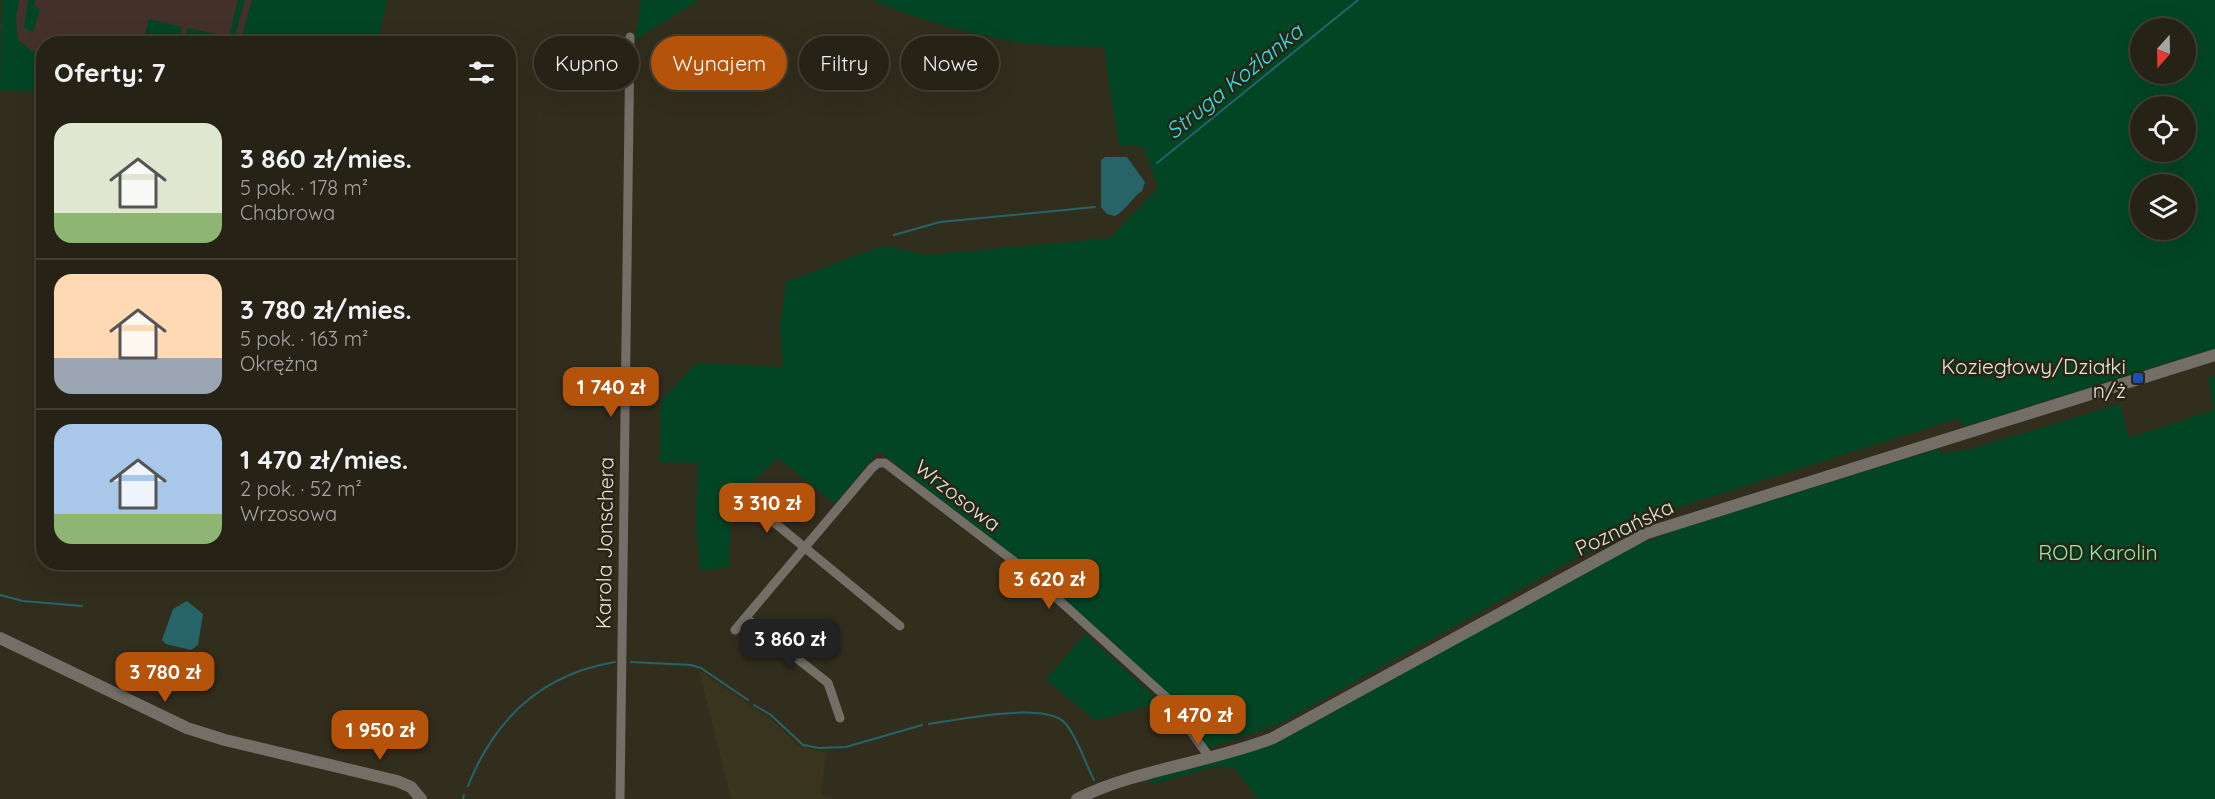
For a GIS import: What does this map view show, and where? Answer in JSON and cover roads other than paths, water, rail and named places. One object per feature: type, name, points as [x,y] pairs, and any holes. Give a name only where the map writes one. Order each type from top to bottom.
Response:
[{"type":"street","name":"Karola Jonschera","points":[[620,799],[629,90]]},
{"type":"street","name":"Poznańska","points":[[1077,799],[1107,787],[1260,743],[1285,732],[1647,533],[2215,355]]},
{"type":"street","name":"Wrzosowa","points":[[804,547],[874,465],[885,463],[1028,572],[1166,697],[1210,758]]},
{"type":"street","points":[[747,500],[900,626]]},
{"type":"street","points":[[735,630],[804,547]]},
{"type":"street","points":[[746,618],[828,683],[840,718]]},
{"type":"street","points":[[0,638],[187,728],[225,741],[397,781],[411,787],[421,799]]},
{"type":"water","points":[[1105,157],[1127,157],[1145,182],[1142,191],[1115,216],[1107,214],[1101,207],[1101,160]]},
{"type":"water","points":[[187,601],[203,614],[198,645],[191,650],[166,644],[162,640],[173,609]]},
{"type":"waterway","name":"Struga Koźlanka","points":[[1157,163],[1358,0]]},
{"type":"waterway","points":[[894,235],[940,222],[1095,207]]},
{"type":"waterway","points":[[0,595],[23,601],[82,606]]},
{"type":"waterway","points":[[468,786],[492,740],[524,703],[565,677],[615,662]]},
{"type":"waterway","points":[[631,662],[691,665],[701,668],[748,700]]},
{"type":"waterway","points":[[754,705],[771,715],[803,745],[819,748],[846,747],[922,725]]},
{"type":"waterway","points":[[929,724],[1000,714],[1039,713],[1055,717],[1070,729],[1094,780]]},
{"type":"waterway","points":[[463,799],[464,795]]},
{"type":"place","name":"Koziegłowy/Działki n/ż","points":[[2138,378]]},
{"type":"park label","name":"ROD Karolin","points":[[2098,552]]}]
